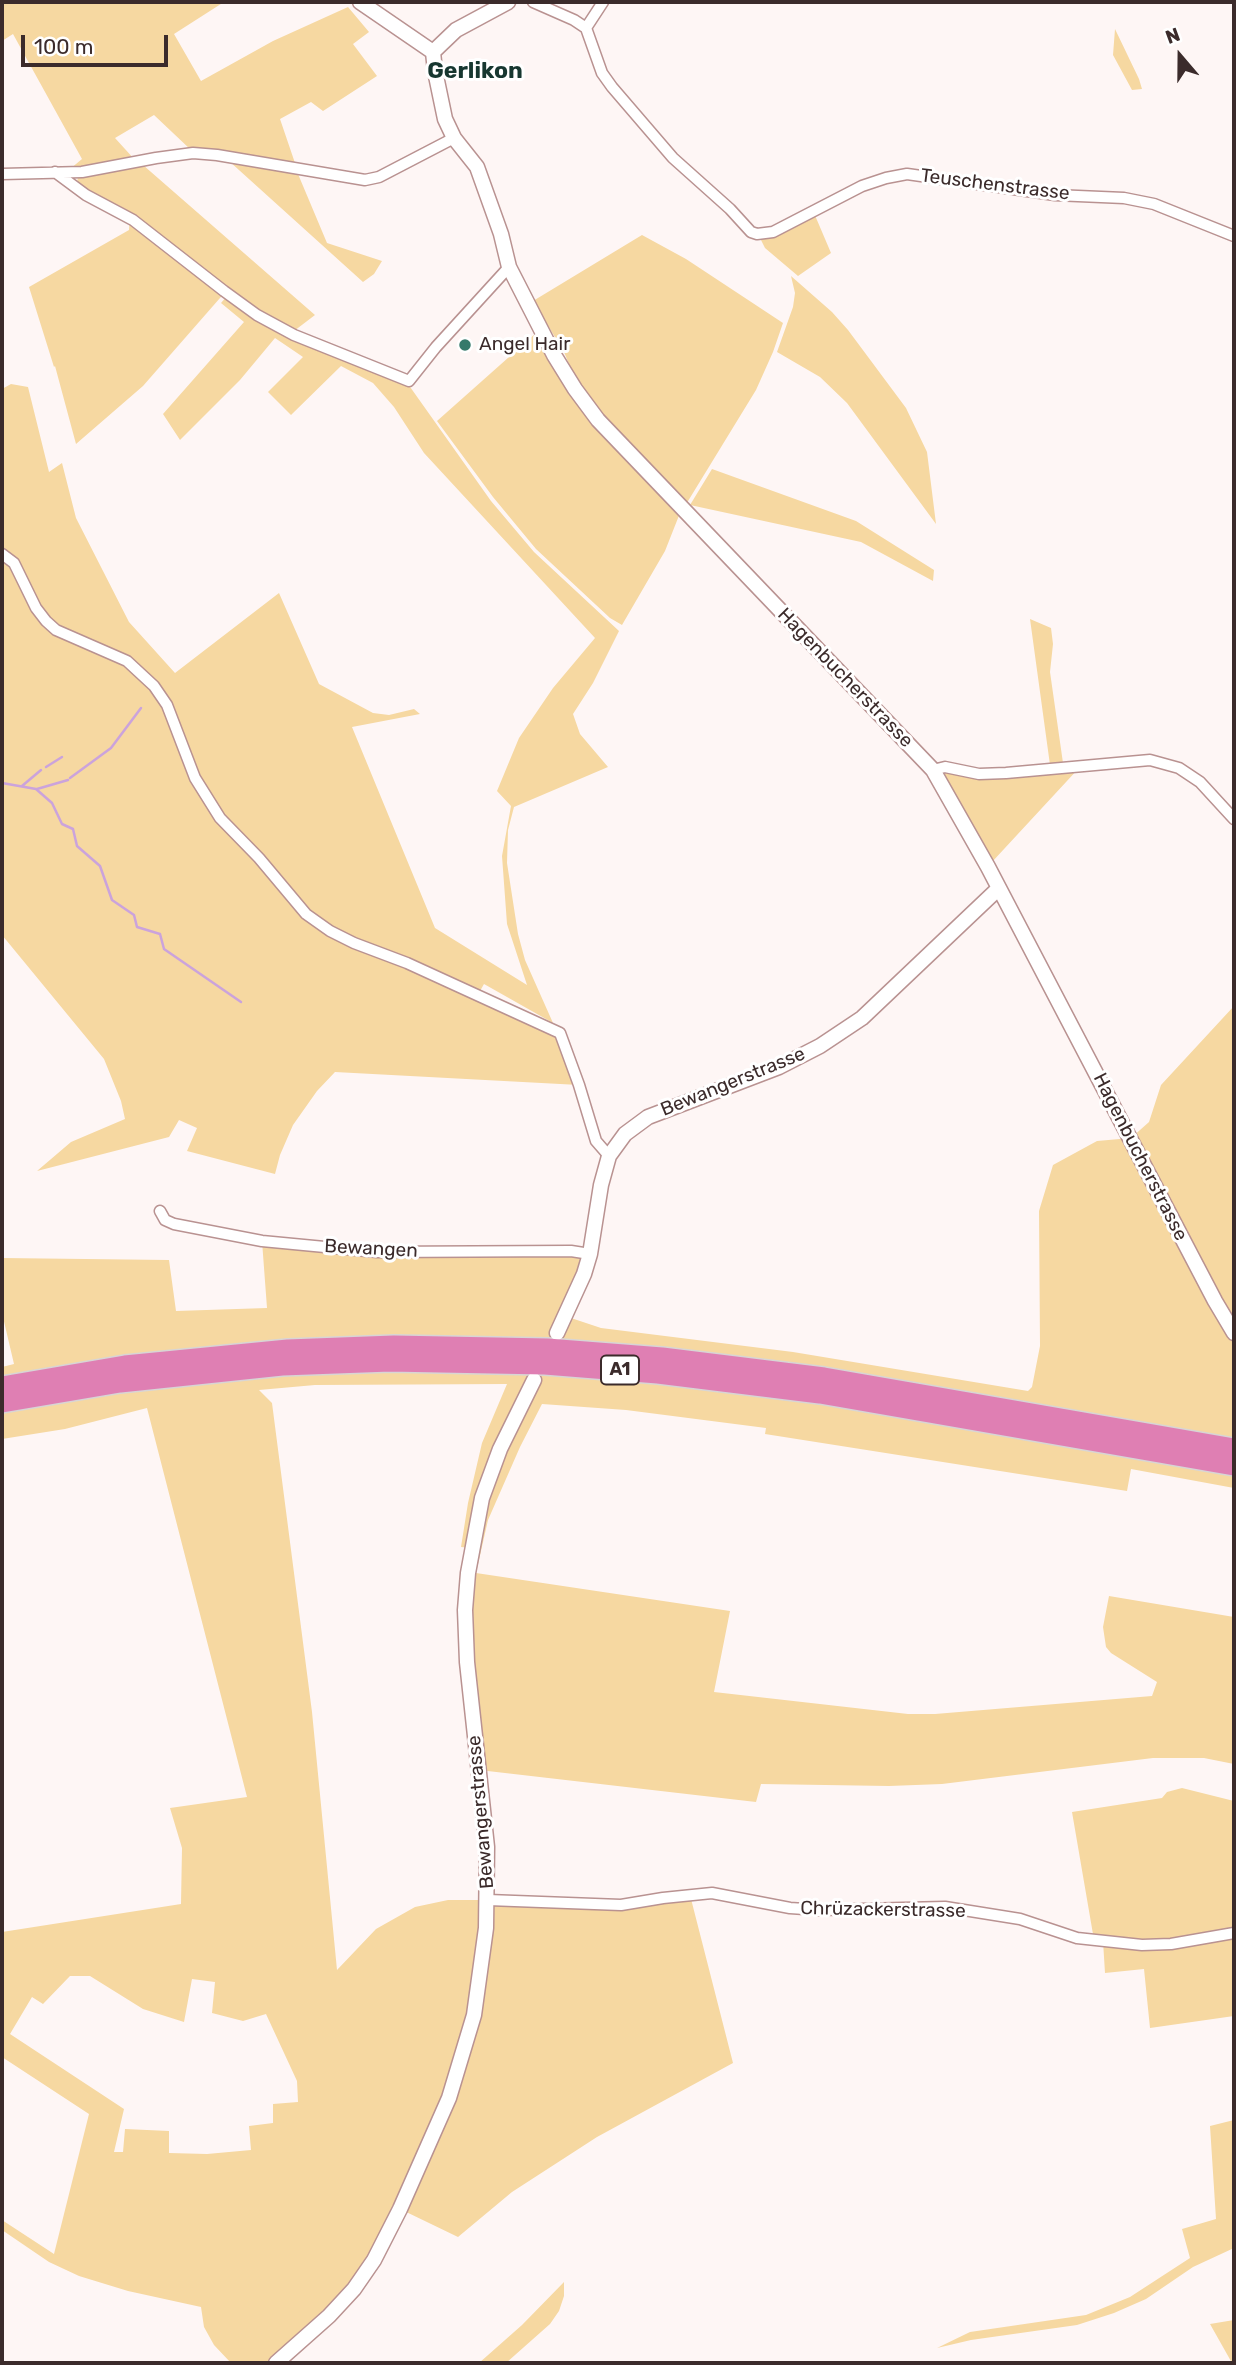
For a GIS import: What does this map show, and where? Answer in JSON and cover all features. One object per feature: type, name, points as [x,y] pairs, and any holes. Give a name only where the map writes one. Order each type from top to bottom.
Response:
[{"type":"highway","name":"A1","points":[[2,1387],[138,1365],[288,1350],[394,1346],[547,1349],[662,1358],[824,1378],[1234,1449]]},
{"type":"highway","name":"A1","points":[[2,1402],[133,1380],[282,1365],[390,1361],[545,1364],[658,1373],[820,1393],[1234,1465]]},
{"type":"street","points":[[360,2],[433,52],[456,30],[508,2]]},
{"type":"street","points":[[533,2],[586,28],[603,2]]},
{"type":"street","name":"Teuschenstrasse","points":[[586,28],[611,87],[673,158],[730,209],[751,232],[757,234],[773,232],[862,186],[907,174],[1055,195],[1124,198],[1177,211],[1234,236]]},
{"type":"street","name":"Hagenbucherstrasse","points":[[433,52],[445,119],[454,138],[477,167],[501,234],[509,267],[554,355],[598,421],[933,770],[956,806],[1234,1334]]},
{"type":"street","points":[[2,174],[97,170],[193,153],[365,180],[379,177],[454,138]]},
{"type":"street","points":[[55,173],[86,195],[133,220],[257,315],[294,335],[409,381],[436,347],[509,267]]},
{"type":"street","points":[[2,554],[14,563],[36,608],[56,630],[127,661],[154,686],[167,705],[195,778],[220,818],[259,858],[306,914],[330,931],[354,943],[407,963],[559,1033],[596,1141],[609,1156]]},
{"type":"street","points":[[933,770],[945,767],[979,774],[1006,773],[1150,760],[1179,768],[1200,782],[1234,819]]},
{"type":"street","name":"Bewangerstrasse","points":[[556,1333],[574,1300],[590,1254],[601,1185],[609,1156],[625,1134],[648,1117],[779,1067],[820,1046],[862,1018],[999,888]]},
{"type":"street","name":"Bewangen","points":[[160,1211],[165,1220],[174,1224],[262,1241],[377,1252],[571,1251],[590,1254]]},
{"type":"street","name":"Bewangerstrasse","points":[[276,2363],[329,2316],[354,2289],[374,2260],[400,2209],[449,2098],[474,2015],[483,1964],[488,1900],[487,1847],[467,1662],[467,1585],[471,1548],[482,1498],[500,1449],[534,1380]]},
{"type":"street","name":"Chrüzackerstrasse","points":[[488,1900],[621,1905],[712,1893],[790,1908],[819,1910],[945,1907],[1020,1919],[1077,1938],[1142,1945],[1171,1944],[1234,1933]]},
{"type":"shaded area","points":[[2,2],[224,2],[174,34],[201,81],[273,41],[348,7],[369,32],[353,44],[377,76],[323,111],[311,102],[280,119],[296,166],[191,150],[154,115],[115,138],[135,160],[70,169],[82,159],[13,34],[2,41]]},
{"type":"shaded area","points":[[1115,29],[1142,89],[1132,90],[1113,55]]},
{"type":"shaded area","points":[[229,161],[298,174],[327,243],[382,261],[374,274],[363,282]]},
{"type":"shaded area","points":[[143,165],[315,315],[294,331],[260,314],[227,290],[143,386],[76,444],[55,366],[29,287],[129,230],[130,216],[77,184],[78,175]]},
{"type":"shaded area","points":[[814,213],[831,253],[798,276],[765,248],[761,240]]},
{"type":"shaded area","points":[[642,235],[686,259],[783,323],[756,390],[685,506],[603,418],[578,386],[564,352],[533,301]]},
{"type":"shaded area","points":[[791,276],[848,330],[906,408],[927,452],[936,524],[847,403],[820,377],[777,352],[793,307],[795,293]]},
{"type":"shaded area","points":[[227,296],[256,315],[408,384],[491,501],[534,552],[619,631],[593,683],[573,714],[580,734],[608,767],[514,807],[508,830],[507,863],[518,934],[525,960],[553,1023],[484,984],[480,991],[472,987],[560,1033],[579,1085],[335,1072],[317,1091],[293,1125],[275,1174],[187,1151],[197,1128],[179,1120],[169,1137],[37,1171],[71,1142],[125,1119],[121,1101],[104,1059],[2,935],[2,389],[11,384],[28,387],[49,472],[62,463],[76,518],[129,622],[175,673],[279,593],[319,684],[373,713],[389,715],[414,709],[420,714],[352,727],[435,928],[527,985],[507,924],[502,856],[511,806],[497,791],[519,738],[553,688],[595,638],[424,453],[394,407],[373,383],[341,366],[291,415],[268,392],[303,357],[275,338],[240,380],[180,440],[163,414],[244,322],[221,303]]},
{"type":"shaded area","points":[[536,333],[542,349],[558,370],[680,513],[665,551],[622,625],[610,618],[536,549],[493,497],[437,421]]},
{"type":"shaded area","points":[[712,469],[856,521],[934,570],[933,581],[861,542],[690,505]]},
{"type":"shaded area","points":[[1030,619],[1051,628],[1053,644],[1050,672],[1063,763],[1050,765]]},
{"type":"shaded area","points":[[1079,768],[992,862],[944,777],[946,771]]},
{"type":"shaded area","points":[[1234,1006],[1234,1488],[1131,1469],[1127,1491],[765,1434],[766,1428],[626,1410],[542,1404],[488,1520],[476,1573],[730,1611],[714,1692],[908,1714],[1152,1696],[1157,1682],[1111,1653],[1106,1647],[1103,1627],[1109,1596],[1234,1617],[1234,1764],[1204,1758],[1153,1758],[942,1784],[761,1784],[756,1802],[479,1770],[467,1662],[471,1548],[461,1547],[482,1443],[507,1384],[315,1385],[259,1390],[272,1403],[312,1712],[337,1970],[376,1929],[415,1907],[448,1900],[621,1905],[690,1895],[733,2063],[597,2137],[512,2192],[458,2237],[400,2209],[374,2260],[276,2363],[231,2363],[214,2345],[204,2327],[201,2307],[128,2291],[79,2276],[49,2262],[2,2230],[2,2220],[54,2254],[89,2114],[2,2057],[2,1932],[181,1904],[182,1848],[170,1808],[247,1797],[147,1408],[65,1429],[2,1439],[2,1367],[14,1364],[2,1313],[2,1258],[169,1260],[176,1311],[267,1308],[262,1241],[377,1252],[590,1254],[565,1316],[601,1328],[793,1352],[1028,1391],[1032,1387],[1040,1346],[1039,1211],[1053,1165],[1097,1141],[1131,1138],[1149,1122],[1161,1085]],"holes":[[[70,1976],[90,1976],[143,2009],[184,2022],[192,1979],[215,1982],[212,2013],[243,2021],[266,2014],[297,2081],[298,2102],[273,2104],[273,2123],[249,2126],[251,2150],[207,2154],[169,2153],[169,2131],[125,2129],[123,2152],[114,2152],[124,2109],[10,2034],[32,1997],[43,2004]]]},
{"type":"shaded area","points":[[1182,1788],[1234,1801],[1234,2016],[1150,2028],[1144,1969],[1105,1973],[1103,1941],[1094,1940],[1072,1812],[1162,1798],[1167,1792]]},
{"type":"shaded area","points":[[1234,2120],[1234,2248],[1193,2267],[1146,2299],[1114,2313],[1077,2325],[971,2340],[937,2348],[970,2332],[1086,2315],[1130,2297],[1190,2258],[1182,2229],[1216,2219],[1210,2126]]},
{"type":"shaded area","points":[[564,2282],[564,2296],[559,2311],[550,2324],[506,2363],[479,2363],[522,2325]]},
{"type":"shaded area","points":[[1234,2320],[1234,2363],[1232,2363],[1210,2324]]},
{"type":"waterway","points":[[70,778],[111,748],[141,708]]},
{"type":"waterway","points":[[46,767],[62,757]]},
{"type":"waterway","points":[[22,786],[41,770]]},
{"type":"waterway","points":[[37,789],[68,780]]},
{"type":"waterway","points":[[2,783],[36,789],[52,803],[62,824],[73,829],[77,846],[100,866],[112,900],[134,915],[137,927],[160,934],[164,949],[241,1002]]},
{"type":"place","name":"Angel Hair","points":[[465,345]]},
{"type":"district","name":"Gerlikon","points":[[475,71]]}]
